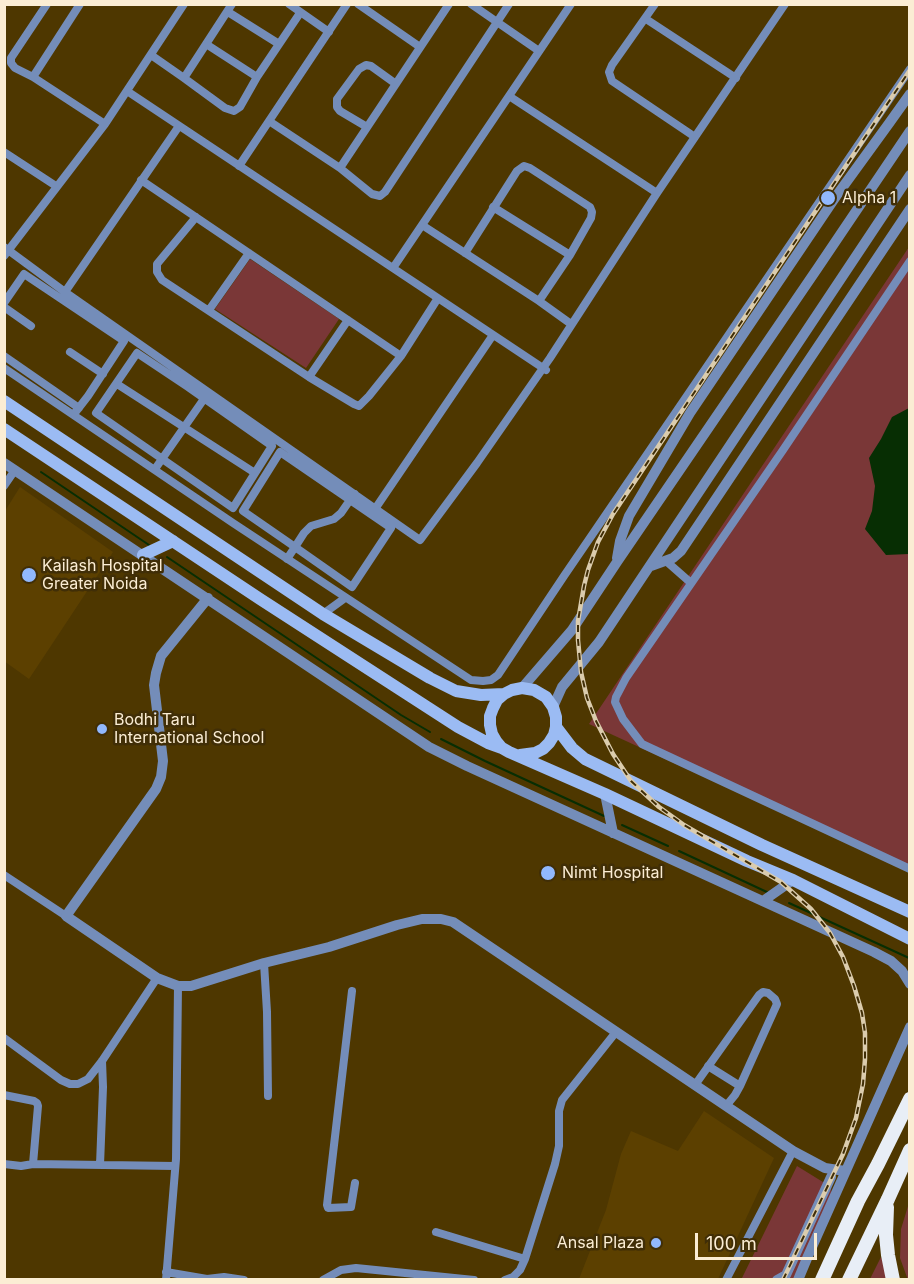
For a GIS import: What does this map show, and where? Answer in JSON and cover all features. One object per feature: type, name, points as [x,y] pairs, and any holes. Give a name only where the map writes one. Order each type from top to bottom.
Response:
[{"type":"highway","points":[[822,1280],[858,1200],[909,1099]]},
{"type":"highway","points":[[849,1280],[909,1150]]},
{"type":"highway","points":[[888,1199],[886,1235],[893,1280]]},
{"type":"main road","points":[[4,401],[323,614],[430,678],[456,692],[481,695],[504,694]]},
{"type":"main road","points":[[4,429],[458,727],[488,743],[793,880],[909,939]]},
{"type":"main road","points":[[143,555],[173,541]]},
{"type":"main road","points":[[502,748],[492,734],[490,725],[490,716],[497,700],[512,690],[522,688],[534,690],[546,697],[554,707],[556,727],[549,743],[543,749],[535,753],[518,755]]},
{"type":"main road","points":[[556,727],[572,748],[585,759],[762,845],[909,912]]},
{"type":"street","points":[[47,4],[11,58],[11,63],[15,68],[33,77],[105,124]]},
{"type":"street","points":[[33,77],[80,4]]},
{"type":"street","points":[[184,4],[105,124],[6,251],[352,497],[391,528],[352,587],[243,511],[280,452],[352,497],[375,508],[420,540],[545,369],[571,324],[657,193],[785,4]]},
{"type":"street","points":[[289,4],[329,32]]},
{"type":"street","points":[[239,166],[347,4]]},
{"type":"street","points":[[358,4],[420,47]]},
{"type":"street","points":[[340,168],[449,4]]},
{"type":"street","points":[[471,4],[539,51]]},
{"type":"street","points":[[269,121],[340,168],[372,194],[380,196],[385,192],[509,4]]},
{"type":"street","points":[[393,268],[571,4]]},
{"type":"street","points":[[655,4],[609,72],[612,81],[695,136]]},
{"type":"street","points":[[184,78],[230,8],[279,44]]},
{"type":"street","points":[[151,55],[225,108],[234,111],[240,107],[257,77],[300,13]]},
{"type":"street","points":[[646,19],[736,78]]},
{"type":"street","points":[[206,44],[257,77]]},
{"type":"street","points":[[367,127],[340,111],[337,106],[338,99],[359,69],[366,65],[371,66],[396,84]]},
{"type":"street","points":[[4,357],[155,469],[345,598],[471,680],[491,680],[498,675],[909,69]]},
{"type":"street","points":[[127,91],[545,369]]},
{"type":"street","points":[[617,562],[620,541],[629,516],[690,413],[837,195],[909,94]]},
{"type":"street","points":[[509,96],[657,193]]},
{"type":"street","points":[[66,292],[178,126]]},
{"type":"street","points":[[522,688],[572,630],[909,131]]},
{"type":"street","points":[[4,152],[56,186]]},
{"type":"street","points":[[465,253],[517,171],[524,166],[530,168],[590,207],[592,212],[591,218],[570,255],[539,301]]},
{"type":"street","points":[[554,707],[562,687],[599,642],[651,566],[909,175]]},
{"type":"street","points":[[141,180],[401,356]]},
{"type":"street","points":[[494,207],[570,255]]},
{"type":"street","points":[[651,566],[673,558],[681,551],[909,209]]},
{"type":"street","points":[[196,217],[157,264],[157,272],[162,280],[309,377],[359,406],[401,356],[438,298]]},
{"type":"street","points":[[422,225],[571,324]]},
{"type":"street","points":[[209,310],[249,253]]},
{"type":"street","points":[[909,261],[626,678],[616,697],[616,706],[628,727],[647,747],[909,868]]},
{"type":"street","points":[[4,303],[24,274],[124,341],[77,411]]},
{"type":"street","points":[[4,307],[31,326]]},
{"type":"street","points":[[309,377],[348,320]]},
{"type":"street","points":[[375,508],[493,335]]},
{"type":"street","points":[[70,352],[103,374]]},
{"type":"street","points":[[137,353],[207,395],[272,446],[232,508],[96,413],[117,384],[137,353]]},
{"type":"street","points":[[4,368],[77,411]]},
{"type":"street","points":[[117,384],[255,473]]},
{"type":"street","points":[[155,469],[207,395]]},
{"type":"street","points":[[4,463],[429,747],[891,961],[902,971],[909,984]]},
{"type":"street","points":[[4,486],[15,470]]},
{"type":"street","points":[[287,559],[311,526],[334,519],[352,497]]},
{"type":"street","points":[[666,561],[691,583]]},
{"type":"street","points":[[66,916],[156,789],[161,777],[163,761],[153,685],[156,673],[161,656],[208,598]]},
{"type":"street","points":[[323,614],[345,598]]},
{"type":"street","points":[[605,794],[614,833]]},
{"type":"street","points":[[4,875],[157,978],[178,986],[199,984],[422,918],[453,922],[793,1151],[828,1172],[838,1187]]},
{"type":"street","points":[[763,901],[793,880]]},
{"type":"street","points":[[264,963],[268,1096]]},
{"type":"street","points":[[4,1038],[61,1080],[70,1084],[78,1084],[88,1079],[102,1061],[157,978]]},
{"type":"street","points":[[178,986],[175,1166],[166,1276],[207,1279],[224,1277],[244,1280]]},
{"type":"street","points":[[352,991],[328,1208],[351,1207],[355,1183]]},
{"type":"street","points":[[695,1085],[759,995],[763,992],[768,993],[777,1004],[740,1086],[726,1106]]},
{"type":"street","points":[[798,1280],[909,1027]]},
{"type":"street","points":[[505,1280],[513,1277],[520,1270],[525,1259],[555,1164],[559,1146],[559,1111],[562,1100],[616,1032]]},
{"type":"street","points":[[100,1165],[102,1061]]},
{"type":"street","points":[[708,1066],[740,1086]]},
{"type":"street","points":[[4,1095],[37,1103],[33,1164]]},
{"type":"street","points":[[726,1280],[793,1151]]},
{"type":"street","points":[[4,1164],[21,1166],[33,1164],[175,1166]]},
{"type":"street","points":[[828,1172],[845,1171]]},
{"type":"street","points":[[777,1280],[786,1275],[828,1172]]},
{"type":"street","points":[[436,1232],[525,1259]]},
{"type":"street","points":[[323,1280],[341,1270],[357,1268],[474,1280]]},
{"type":"shaded area","points":[[909,247],[909,871],[589,724]]},
{"type":"shaded area","points":[[250,259],[339,319],[306,368],[215,309]]},
{"type":"shaded area","points":[[909,408],[909,554],[886,555],[865,529],[872,511],[875,486],[869,458],[892,417]]},
{"type":"shaded area","points":[[20,487],[113,552],[29,679],[4,661],[5,511]]},
{"type":"shaded area","points":[[704,1111],[774,1158],[718,1279],[579,1279],[606,1210],[621,1154],[631,1131],[678,1151]]},
{"type":"shaded area","points":[[797,1166],[831,1187],[832,1201],[794,1279],[741,1280]]},
{"type":"shaded area","points":[[909,1203],[910,1279],[908,1280],[900,1258],[901,1229]]},
{"type":"shaded area","points":[[881,1257],[889,1279],[870,1279]]},
{"type":"waterway","points":[[41,472],[149,545]]},
{"type":"waterway","points":[[167,557],[401,715],[430,732]]},
{"type":"waterway","points":[[441,739],[604,816]]},
{"type":"waterway","points":[[622,825],[668,846]]},
{"type":"waterway","points":[[679,851],[769,893]]},
{"type":"waterway","points":[[789,903],[909,958]]},
{"type":"railway","points":[[783,1280],[843,1154],[856,1118],[863,1084],[865,1033],[854,986],[843,957],[830,933],[811,909],[781,882],[684,825],[659,807],[631,781],[613,754],[587,698],[581,672],[578,621],[588,570],[598,542],[613,514],[910,70]]},
{"type":"place","name":"Alpha 1","points":[[828,198]]},
{"type":"place","name":"Kailash Hospital Greater Noida","points":[[29,575]]},
{"type":"place","name":"Bodhi Taru International School","points":[[102,729]]},
{"type":"place","name":"Nimt Hospital","points":[[548,873]]},
{"type":"place","name":"Ansal Plaza","points":[[656,1243]]}]
